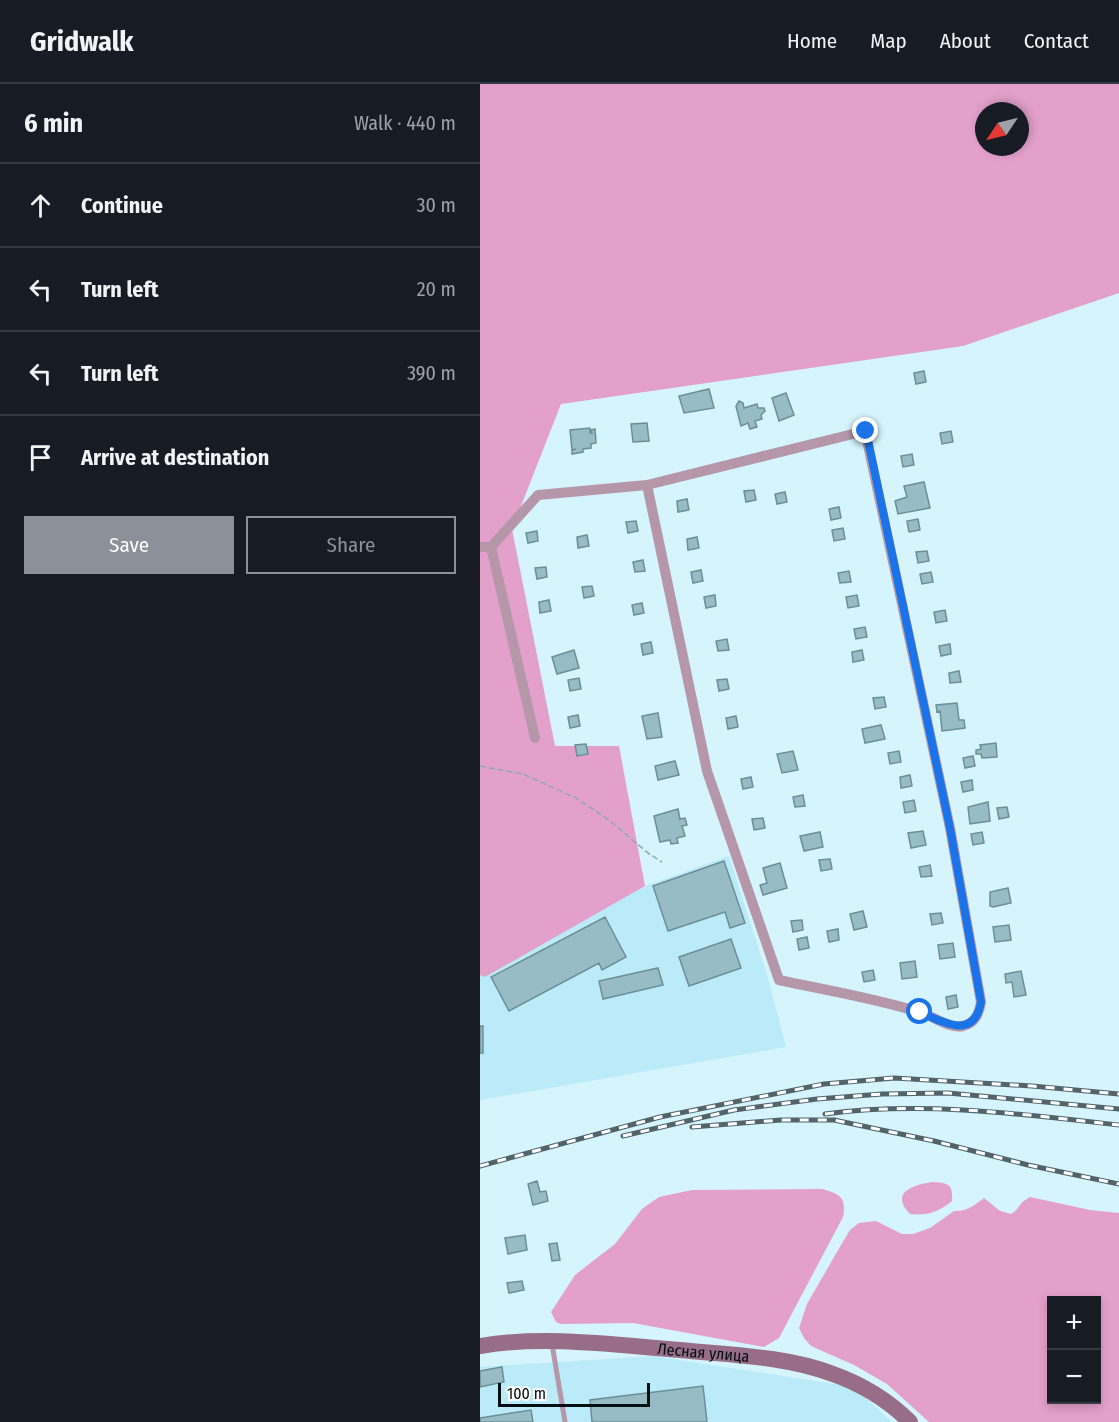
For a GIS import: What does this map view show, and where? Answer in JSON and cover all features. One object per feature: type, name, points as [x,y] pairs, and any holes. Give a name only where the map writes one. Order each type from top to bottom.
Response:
[{"type":"street","points":[[535,738],[485,547],[538,495],[647,485],[866,431],[954,851],[981,1002],[979,1014],[972,1022],[954,1026],[920,1012],[779,980],[707,771],[647,485]]},
{"type":"street","name":"Лесная улица","points":[[480,1346],[500,1343],[552,1342],[711,1353],[804,1365],[832,1373],[855,1384],[877,1396],[910,1422]]},
{"type":"lane","points":[[552,1342],[565,1422]]},
{"type":"path","points":[[480,766],[524,774],[576,798],[609,820],[648,854],[662,862]]},
{"type":"shaded area","points":[[480,84],[1119,84],[1119,293],[963,346],[561,404],[512,529],[555,746],[619,746],[645,886],[485,977],[480,975]]},
{"type":"shaded area","points":[[729,856],[767,975],[786,1047],[480,1100],[480,975],[485,976],[645,886]]},
{"type":"shaded area","points":[[932,1182],[949,1186],[952,1191],[952,1201],[932,1212],[910,1214],[904,1206],[903,1195],[918,1185]]},
{"type":"shaded area","points":[[821,1189],[837,1194],[843,1200],[843,1217],[779,1338],[764,1347],[633,1323],[561,1324],[556,1322],[551,1312],[575,1275],[615,1244],[642,1209],[659,1197],[692,1190]]},
{"type":"shaded area","points":[[1030,1197],[1090,1210],[1119,1213],[1119,1422],[929,1422],[887,1384],[854,1365],[811,1346],[804,1338],[799,1328],[807,1304],[850,1230],[859,1223],[876,1221],[902,1234],[913,1234],[930,1228],[954,1211],[966,1209],[984,1198],[1000,1211],[1011,1214]]},
{"type":"shaded area","points":[[653,1356],[854,1387],[892,1422],[480,1422],[480,1367]]},
{"type":"building","points":[[924,371],[926,382],[916,384],[914,373]]},
{"type":"building","points":[[709,389],[714,408],[684,413],[679,396]]},
{"type":"building","points":[[786,393],[794,415],[779,421],[772,398]]},
{"type":"building","points":[[739,401],[743,403],[744,408],[757,404],[758,408],[764,408],[762,419],[755,421],[757,427],[750,429],[748,423],[741,426],[736,406]]},
{"type":"building","points":[[647,423],[649,441],[633,442],[631,424]]},
{"type":"building","points":[[590,428],[590,433],[592,433],[591,430],[595,429],[596,443],[591,444],[591,448],[583,449],[583,452],[572,454],[570,430]]},
{"type":"building","points":[[951,431],[953,442],[942,444],[940,433]]},
{"type":"building","points":[[912,454],[914,465],[903,467],[901,456]]},
{"type":"building","points":[[924,482],[930,508],[898,514],[895,501],[907,497],[904,486]]},
{"type":"building","points":[[754,490],[756,500],[746,502],[744,491]]},
{"type":"building","points":[[785,492],[787,502],[777,504],[775,494]]},
{"type":"building","points":[[687,499],[689,510],[678,512],[677,501]]},
{"type":"building","points":[[839,507],[841,518],[831,520],[829,509]]},
{"type":"building","points":[[918,519],[920,530],[909,532],[907,521]]},
{"type":"building","points":[[636,521],[638,531],[628,533],[626,522]]},
{"type":"building","points":[[843,528],[845,539],[834,541],[832,530]]},
{"type":"building","points":[[537,531],[538,541],[528,543],[526,533]]},
{"type":"building","points":[[587,535],[589,546],[578,548],[577,537]]},
{"type":"building","points":[[697,537],[699,548],[688,550],[687,539]]},
{"type":"building","points":[[927,551],[929,561],[918,563],[916,552]]},
{"type":"building","points":[[643,560],[645,571],[635,572],[633,562]]},
{"type":"building","points":[[546,567],[547,577],[537,579],[535,568]]},
{"type":"building","points":[[701,570],[703,581],[693,583],[691,572]]},
{"type":"building","points":[[849,571],[851,582],[840,583],[838,573]]},
{"type":"building","points":[[931,572],[933,582],[922,584],[920,574]]},
{"type":"building","points":[[592,586],[594,596],[584,598],[582,587]]},
{"type":"building","points":[[715,595],[716,606],[706,608],[704,597]]},
{"type":"building","points":[[857,595],[859,606],[848,608],[846,597]]},
{"type":"building","points":[[549,600],[551,611],[540,613],[539,602]]},
{"type":"building","points":[[642,603],[644,613],[634,615],[632,605]]},
{"type":"building","points":[[945,610],[947,621],[936,623],[934,612]]},
{"type":"building","points":[[865,627],[867,637],[856,639],[854,629]]},
{"type":"building","points":[[727,639],[729,650],[718,651],[716,641]]},
{"type":"building","points":[[651,642],[653,653],[643,655],[641,644]]},
{"type":"building","points":[[950,644],[951,654],[941,656],[939,646]]},
{"type":"building","points":[[574,650],[579,668],[557,674],[552,657]]},
{"type":"building","points":[[862,650],[864,660],[853,662],[852,652]]},
{"type":"building","points":[[959,671],[961,682],[950,683],[949,673]]},
{"type":"building","points":[[579,678],[581,689],[570,691],[568,680]]},
{"type":"building","points":[[727,679],[729,689],[719,691],[717,680]]},
{"type":"building","points":[[884,697],[886,707],[875,709],[873,698]]},
{"type":"building","points":[[957,703],[959,720],[964,720],[965,728],[942,731],[940,711],[937,712],[936,705]]},
{"type":"building","points":[[658,713],[662,737],[647,739],[642,716]]},
{"type":"building","points":[[578,715],[580,726],[570,728],[568,717]]},
{"type":"building","points":[[736,716],[738,727],[728,729],[726,718]]},
{"type":"building","points":[[881,725],[885,739],[865,743],[862,729]]},
{"type":"building","points":[[996,743],[997,757],[982,758],[981,754],[976,754],[976,750],[981,749],[980,745]]},
{"type":"building","points":[[586,744],[588,754],[577,756],[575,745]]},
{"type":"building","points":[[793,751],[798,770],[782,773],[777,754]]},
{"type":"building","points":[[899,751],[901,762],[890,764],[888,753]]},
{"type":"building","points":[[973,756],[975,766],[965,768],[963,758]]},
{"type":"building","points":[[675,761],[679,775],[658,780],[655,766]]},
{"type":"building","points":[[910,775],[912,786],[901,788],[900,777]]},
{"type":"building","points":[[751,777],[753,787],[743,789],[741,779]]},
{"type":"building","points":[[972,780],[973,790],[963,792],[961,782]]},
{"type":"building","points":[[803,795],[805,806],[795,807],[793,797]]},
{"type":"building","points":[[914,800],[916,811],[905,813],[903,802]]},
{"type":"building","points":[[988,802],[990,821],[970,824],[968,807]]},
{"type":"building","points":[[1007,807],[1009,817],[999,819],[997,808]]},
{"type":"building","points":[[678,809],[680,819],[685,818],[687,825],[682,826],[685,836],[677,838],[678,843],[671,844],[670,840],[660,842],[654,816]]},
{"type":"building","points":[[763,818],[765,828],[754,830],[752,819]]},
{"type":"building","points":[[923,831],[926,845],[911,848],[908,833]]},
{"type":"building","points":[[820,832],[823,847],[804,851],[800,836]]},
{"type":"building","points":[[982,832],[984,843],[973,845],[971,834]]},
{"type":"building","points":[[830,859],[832,869],[821,871],[819,860]]},
{"type":"building","points":[[724,861],[745,923],[730,928],[725,912],[668,931],[653,886]]},
{"type":"building","points":[[780,863],[787,888],[763,895],[760,885],[767,883],[763,868]]},
{"type":"building","points":[[930,865],[932,876],[921,877],[919,867]]},
{"type":"building","points":[[1008,888],[1011,903],[990,906],[990,892]]},
{"type":"building","points":[[863,911],[867,927],[854,930],[850,914]]},
{"type":"building","points":[[941,913],[943,923],[932,925],[930,914]]},
{"type":"building","points":[[605,917],[626,957],[602,970],[599,963],[509,1011],[491,977]]},
{"type":"building","points":[[802,920],[803,930],[793,932],[791,921]]},
{"type":"building","points":[[1009,925],[1011,940],[995,942],[993,927]]},
{"type":"building","points":[[838,929],[839,940],[829,942],[827,931]]},
{"type":"building","points":[[807,937],[809,948],[799,950],[797,939]]},
{"type":"building","points":[[731,939],[741,968],[689,986],[679,957]]},
{"type":"building","points":[[953,943],[955,957],[940,959],[938,945]]},
{"type":"building","points":[[915,961],[917,977],[902,979],[900,963]]},
{"type":"building","points":[[658,968],[663,985],[603,999],[599,981]]},
{"type":"building","points":[[873,970],[875,980],[864,982],[862,972]]},
{"type":"building","points":[[1021,971],[1026,995],[1014,997],[1012,982],[1006,983],[1005,974]]},
{"type":"building","points":[[956,995],[958,1007],[948,1009],[946,997]]},
{"type":"building","points":[[480,1026],[483,1026],[483,1053],[480,1053]]},
{"type":"building","points":[[537,1181],[540,1192],[546,1191],[548,1201],[533,1205],[528,1184]]},
{"type":"building","points":[[525,1235],[527,1250],[508,1254],[505,1238]]},
{"type":"building","points":[[557,1243],[560,1260],[552,1261],[549,1244]]},
{"type":"building","points":[[522,1281],[524,1290],[509,1293],[507,1283]]},
{"type":"building","points":[[502,1367],[504,1382],[480,1387],[480,1371]]},
{"type":"building","points":[[703,1386],[707,1422],[592,1422],[590,1400]]},
{"type":"building","points":[[531,1410],[533,1422],[480,1422],[480,1418]]},
{"type":"railway","points":[[480,1166],[660,1117],[824,1084],[894,1078],[1032,1086],[1119,1094]]},
{"type":"railway","points":[[623,1136],[734,1110],[817,1099],[882,1094],[948,1093],[1119,1109]]},
{"type":"railway","points":[[825,1114],[862,1110],[972,1110],[1119,1125]]},
{"type":"railway","points":[[692,1127],[781,1120],[834,1120],[1119,1184]]},
{"type":"route","points":[[866,431],[950,828],[981,1002],[979,1014],[972,1022],[961,1026],[954,1026],[920,1012]]}]
